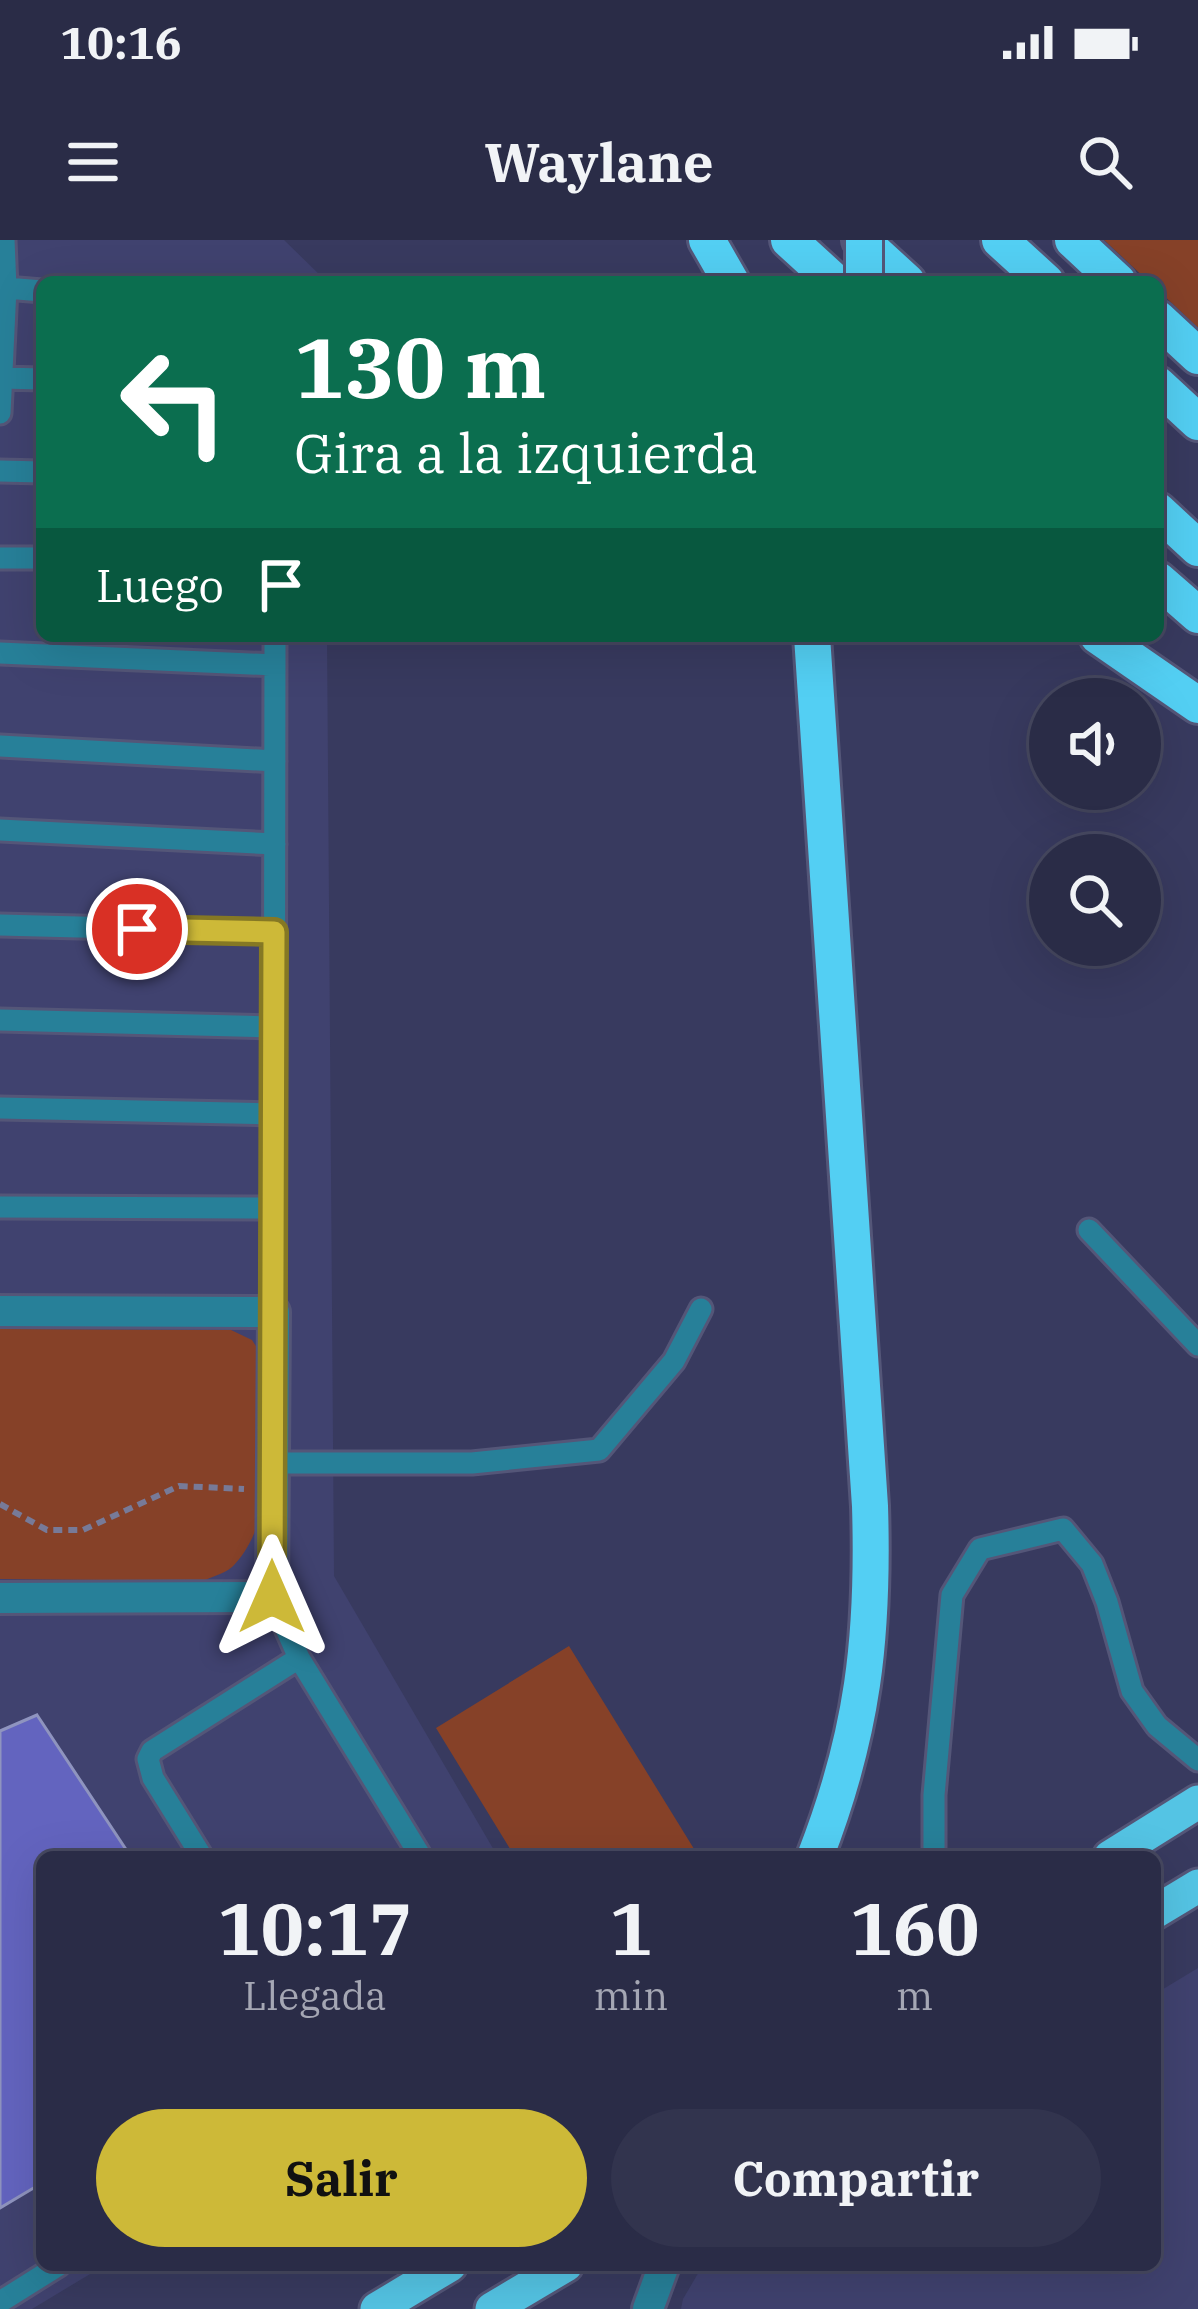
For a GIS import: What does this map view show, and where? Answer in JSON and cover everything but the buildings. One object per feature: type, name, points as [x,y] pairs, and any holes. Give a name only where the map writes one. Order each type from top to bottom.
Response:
[{"type":"highway","points":[[707,240],[728,276]]},
{"type":"highway","points":[[790,240],[829,276]]},
{"type":"highway","points":[[863,240],[864,276]]},
{"type":"highway","points":[[863,240],[902,276]]},
{"type":"highway","points":[[1000,240],[1039,276]]},
{"type":"highway","points":[[1073,240],[1112,276]]},
{"type":"highway","points":[[1164,325],[1198,356]]},
{"type":"highway","points":[[1164,391],[1198,422]]},
{"type":"highway","points":[[1164,517],[1198,548]]},
{"type":"highway","points":[[1164,585],[1198,615]]},
{"type":"highway","points":[[812,642],[872,1592],[866,1674],[853,1748],[817,1851]]},
{"type":"highway","points":[[1107,642],[1198,705]]},
{"type":"highway","points":[[1120,1851],[1198,1802]]},
{"type":"highway","points":[[1161,1908],[1198,1886]]},
{"type":"highway","points":[[377,2309],[440,2271]]},
{"type":"highway","points":[[492,2309],[556,2271]]},
{"type":"street","points":[[0,1311],[274,1312],[272,1597],[0,1598]]},
{"type":"street","points":[[648,2309],[662,2271]]},
{"type":"lane","points":[[0,413],[4,240]]},
{"type":"lane","points":[[6,288],[36,291]]},
{"type":"lane","points":[[2,378],[36,379]]},
{"type":"lane","points":[[0,471],[36,472]]},
{"type":"lane","points":[[0,558],[36,559]]},
{"type":"lane","points":[[274,1312],[275,642]]},
{"type":"lane","points":[[0,653],[275,665]]},
{"type":"lane","points":[[0,746],[274,760]]},
{"type":"lane","points":[[0,830],[274,844]]},
{"type":"lane","points":[[0,926],[274,932]]},
{"type":"lane","points":[[0,1019],[274,1027]]},
{"type":"lane","points":[[0,1108],[274,1114]]},
{"type":"lane","points":[[0,1207],[274,1208]]},
{"type":"lane","points":[[1089,1230],[1198,1346]]},
{"type":"lane","points":[[273,1477],[599,1450],[674,1361],[701,1309]]},
{"type":"lane","points":[[934,1851],[934,1795],[952,1595],[980,1549],[1063,1529],[1092,1564],[1132,1690],[1157,1726],[1198,1760]]},
{"type":"lane","points":[[272,1597],[298,1658],[417,1851]]},
{"type":"lane","points":[[198,1851],[153,1778],[148,1759],[152,1751],[298,1658]]},
{"type":"lane","points":[[0,2302],[49,2271]]},
{"type":"path","points":[[0,1504],[47,1530],[83,1530],[179,1486],[273,1477]]},
{"type":"shaded area","points":[[0,240],[284,240],[321,276],[36,276],[36,642],[327,642],[334,1576],[494,1851],[36,1851],[36,2271],[95,2271],[32,2309],[0,2309]]},
{"type":"shaded area","points":[[1104,240],[1198,240],[1198,328],[1164,296],[1164,276],[1143,276]]},
{"type":"shaded area","points":[[0,1329],[231,1330],[252,1340],[263,1357],[267,1466],[259,1520],[232,1567],[203,1581],[0,1579]]},
{"type":"shaded area","points":[[569,1646],[695,1851],[511,1851],[436,1728]]},
{"type":"shaded area","points":[[1198,1968],[1198,2309],[681,2309],[699,2271],[1161,2271],[1161,1990]]},
{"type":"route","points":[[137,929],[274,932],[272,1597]]}]
